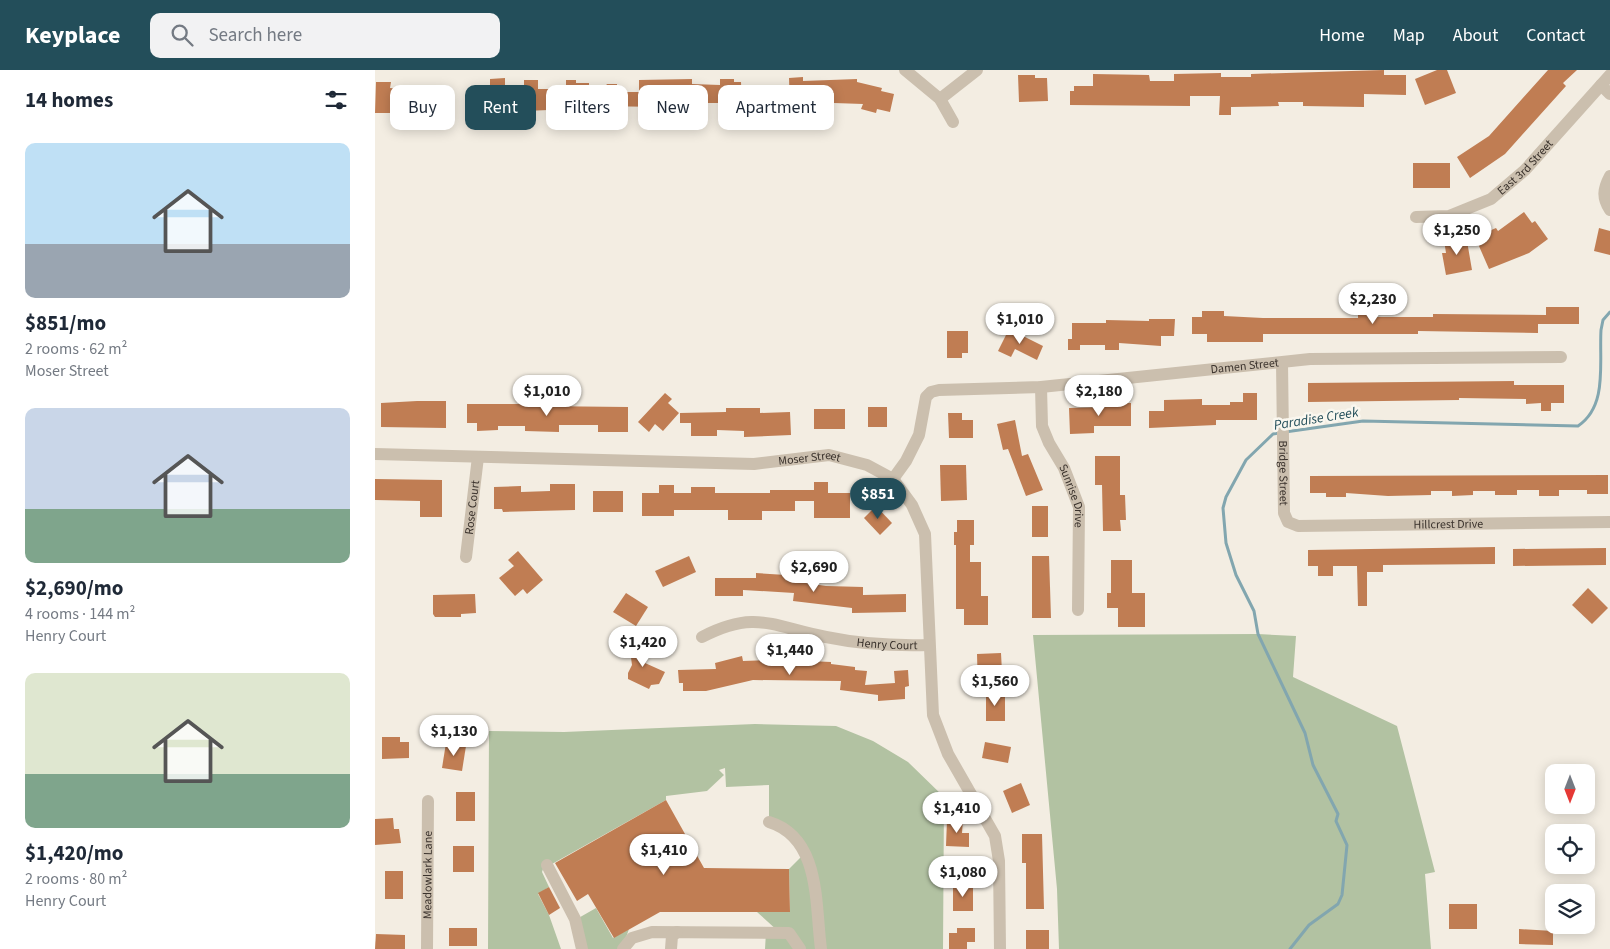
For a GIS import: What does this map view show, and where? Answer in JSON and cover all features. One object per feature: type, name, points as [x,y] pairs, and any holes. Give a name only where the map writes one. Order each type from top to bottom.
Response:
[{"type":"street","points":[[905,70],[940,99],[953,122]]},
{"type":"street","points":[[940,99],[977,70]]},
{"type":"street","name":"East 3rd Street","points":[[1416,217],[1449,216],[1491,200],[1525,170],[1607,85]]},
{"type":"street","points":[[1610,176],[1604,187],[1604,199],[1610,210]]},
{"type":"street","name":"Damen Street","points":[[893,479],[913,448],[923,421],[926,397],[931,392],[947,389],[1041,387],[1282,364],[1311,359],[1561,357]]},
{"type":"street","name":"Bridge Street","points":[[1282,364],[1285,514],[1288,522]]},
{"type":"street","name":"Sunrise Drive","points":[[1041,387],[1042,426],[1049,444],[1064,468],[1079,507],[1078,610]]},
{"type":"street","name":"Moser Street","points":[[375,454],[755,464],[829,455],[867,465],[893,479],[912,504],[925,534],[933,715],[938,734],[995,836],[999,861],[1000,949]]},
{"type":"street","name":"Rose Court","points":[[465,557],[478,457]]},
{"type":"street","name":"Hillcrest Drive","points":[[1288,522],[1298,526],[1610,522]]},
{"type":"street","name":"Henry Court","points":[[702,637],[720,628],[741,622],[768,622],[825,637],[855,642],[895,646],[929,645]]},
{"type":"street","name":"Meadowlark Lane","points":[[427,949],[428,801]]},
{"type":"street","points":[[769,822],[796,837],[806,852],[812,874],[821,949]]},
{"type":"street","points":[[547,865],[575,920],[582,949]]},
{"type":"street","points":[[623,949],[632,938],[652,932],[673,941],[789,933],[800,949]]},
{"type":"green space","points":[[1258,634],[1296,636],[1293,677],[1397,726],[1435,872],[1425,874],[1431,949],[1059,949],[1057,889],[1033,635]]},
{"type":"green space","points":[[755,724],[836,726],[873,741],[908,762],[944,797],[943,949],[765,949],[766,932],[779,932],[757,912],[790,912],[789,869],[806,852],[769,822],[769,785],[726,787],[725,768],[719,770],[724,775],[707,791],[666,796],[666,800],[543,869],[542,872],[549,887],[538,894],[549,915],[561,949],[488,949],[489,731],[564,732]]},
{"type":"green space","points":[[596,908],[613,938],[629,929],[622,949],[582,949],[575,920]]},
{"type":"building","points":[[1384,70],[1384,75],[1406,75],[1406,95],[1364,94],[1364,107],[1303,106],[1303,102],[1278,102],[1279,106],[1231,107],[1231,115],[1219,115],[1220,96],[1190,96],[1190,106],[1070,105],[1070,91],[1074,91],[1074,86],[1093,86],[1093,74],[1149,75],[1150,81],[1174,81],[1174,74],[1221,73],[1221,77],[1251,77],[1251,74]]},
{"type":"building","points":[[1437,70],[1447,70],[1456,93],[1425,105],[1415,79]]},
{"type":"building","points":[[1548,70],[1577,70],[1563,83],[1566,86],[1505,154],[1470,178],[1457,157],[1489,136]]},
{"type":"building","points":[[1018,75],[1035,75],[1035,78],[1047,78],[1048,101],[1019,102]]},
{"type":"building","points":[[803,77],[803,81],[857,79],[857,82],[882,88],[881,91],[894,94],[890,112],[877,109],[876,113],[861,109],[863,104],[834,103],[834,85],[789,85],[789,78]]},
{"type":"building","points":[[505,78],[505,85],[490,85],[490,79]]},
{"type":"building","points":[[692,79],[692,84],[720,85],[718,85],[718,103],[708,103],[708,85],[639,85],[639,80]]},
{"type":"building","points":[[720,79],[734,79],[734,82],[741,82],[741,85],[720,85]]},
{"type":"building","points":[[524,80],[538,80],[538,89],[546,89],[546,110],[536,111],[536,85],[524,85]]},
{"type":"building","points":[[566,80],[576,80],[576,83],[589,83],[589,85],[566,85]]},
{"type":"building","points":[[376,82],[391,82],[390,113],[375,113]]},
{"type":"building","points":[[628,92],[638,92],[638,107],[628,106]]},
{"type":"building","points":[[1413,163],[1450,163],[1450,188],[1413,188]]},
{"type":"building","points":[[1524,212],[1532,223],[1535,221],[1548,239],[1529,253],[1489,269],[1475,237],[1496,228],[1498,231]]},
{"type":"building","points":[[1599,228],[1610,231],[1610,255],[1594,251]]},
{"type":"building","points":[[1462,236],[1464,242],[1467,241],[1472,270],[1446,275],[1442,253],[1446,253],[1444,240]]},
{"type":"building","points":[[1546,307],[1579,307],[1579,324],[1538,324],[1538,333],[1418,331],[1418,334],[1263,334],[1263,342],[1207,342],[1207,334],[1192,334],[1192,317],[1202,317],[1202,311],[1224,311],[1224,316],[1263,318],[1358,318],[1358,311],[1369,311],[1369,317],[1433,317],[1433,314],[1546,315]]},
{"type":"building","points":[[1149,319],[1175,319],[1174,336],[1161,336],[1161,346],[1119,343],[1119,350],[1105,350],[1105,345],[1080,345],[1080,350],[1068,350],[1068,339],[1072,339],[1072,323],[1106,323],[1106,320],[1149,321]]},
{"type":"building","points":[[1009,329],[1043,346],[1037,360],[1015,349],[1011,357],[998,351]]},
{"type":"building","points":[[947,331],[968,331],[968,353],[962,353],[962,358],[947,358]]},
{"type":"building","points":[[1514,381],[1514,385],[1564,385],[1564,403],[1551,403],[1551,411],[1541,411],[1541,403],[1526,404],[1526,399],[1459,398],[1459,400],[1308,402],[1308,383]]},
{"type":"building","points":[[665,393],[672,399],[668,403],[679,413],[663,431],[655,424],[649,432],[638,422]]},
{"type":"building","points":[[1243,393],[1257,393],[1257,420],[1216,420],[1216,425],[1149,428],[1149,411],[1164,411],[1164,400],[1202,399],[1202,405],[1230,405],[1230,402],[1243,402]]},
{"type":"building","points":[[446,401],[446,428],[381,427],[381,403]]},
{"type":"building","points":[[1105,403],[1131,403],[1131,426],[1094,426],[1094,433],[1070,434],[1069,408],[1105,407]]},
{"type":"building","points":[[467,404],[628,407],[628,432],[598,432],[598,425],[559,425],[559,432],[525,431],[525,426],[498,426],[498,430],[477,431],[477,423],[467,423]]},
{"type":"building","points":[[868,407],[887,407],[887,427],[868,427]]},
{"type":"building","points":[[726,408],[760,408],[760,413],[790,412],[791,435],[744,437],[744,431],[717,430],[717,436],[691,436],[691,423],[680,423],[680,413],[726,412]]},
{"type":"building","points":[[814,409],[845,409],[845,429],[814,429]]},
{"type":"building","points":[[948,413],[962,413],[962,420],[973,420],[973,438],[949,438]]},
{"type":"building","points":[[1015,420],[1022,456],[1028,454],[1043,490],[1026,496],[1008,449],[1003,450],[997,424]]},
{"type":"building","points":[[1095,456],[1120,456],[1120,495],[1125,495],[1126,520],[1120,520],[1121,531],[1103,531],[1102,485],[1095,485]]},
{"type":"building","points":[[940,465],[966,465],[967,500],[941,501]]},
{"type":"building","points":[[1608,475],[1608,494],[1587,494],[1587,490],[1559,490],[1559,496],[1539,496],[1539,490],[1517,490],[1517,495],[1495,495],[1495,491],[1473,491],[1473,495],[1452,496],[1452,491],[1431,491],[1431,495],[1388,496],[1346,493],[1346,497],[1326,497],[1326,493],[1310,493],[1310,476]]},
{"type":"building","points":[[375,479],[442,480],[442,517],[420,517],[420,501],[375,500]]},
{"type":"building","points":[[814,482],[828,482],[828,493],[850,493],[850,518],[814,518],[814,501],[795,501],[795,511],[762,511],[762,520],[728,520],[728,510],[674,510],[674,516],[642,516],[642,493],[659,493],[659,485],[674,485],[674,493],[691,493],[691,487],[715,487],[715,493],[770,493],[770,490],[814,490]]},
{"type":"building","points":[[550,484],[575,484],[575,510],[503,512],[502,509],[494,509],[494,487],[521,486],[521,492],[550,491]]},
{"type":"building","points":[[593,491],[623,491],[623,512],[593,512]]},
{"type":"building","points":[[876,506],[892,523],[880,535],[864,518]]},
{"type":"building","points":[[1032,506],[1048,506],[1048,537],[1032,537]]},
{"type":"building","points":[[957,520],[974,520],[974,545],[970,545],[970,562],[981,562],[981,596],[988,596],[988,625],[964,625],[964,609],[956,609],[956,545],[954,545],[954,532],[957,532]]},
{"type":"building","points":[[1495,547],[1495,564],[1383,565],[1383,572],[1367,572],[1367,606],[1358,606],[1357,566],[1333,566],[1333,576],[1318,576],[1318,566],[1308,566],[1308,550]]},
{"type":"building","points":[[1606,548],[1606,565],[1513,566],[1513,549]]},
{"type":"building","points":[[518,551],[543,580],[527,594],[523,589],[515,596],[499,578],[514,566],[508,560]]},
{"type":"building","points":[[689,556],[696,572],[663,587],[655,571]]},
{"type":"building","points":[[1032,556],[1049,556],[1051,618],[1032,618]]},
{"type":"building","points":[[1111,560],[1132,560],[1132,593],[1145,593],[1145,627],[1118,627],[1118,608],[1107,608],[1107,593],[1111,593]]},
{"type":"building","points":[[756,573],[786,575],[785,580],[826,586],[863,587],[863,595],[906,594],[906,612],[852,613],[852,608],[793,601],[794,593],[743,590],[743,596],[715,596],[715,578],[756,578]]},
{"type":"building","points":[[1588,588],[1608,608],[1592,624],[1572,605]]},
{"type":"building","points":[[626,593],[648,607],[636,626],[613,612]]},
{"type":"building","points":[[475,594],[476,613],[461,614],[461,617],[435,617],[433,614],[433,595]]},
{"type":"building","points":[[643,642],[645,663],[665,672],[659,684],[651,685],[649,689],[628,679],[628,673],[632,665],[629,643]]},
{"type":"building","points":[[771,649],[787,649],[787,660],[831,662],[831,664],[855,667],[855,670],[867,671],[865,685],[895,683],[894,671],[908,670],[909,686],[905,687],[905,699],[878,701],[878,695],[840,690],[841,681],[753,680],[706,691],[683,691],[683,683],[679,683],[678,670],[716,669],[715,663],[742,656],[743,661],[771,660]]},
{"type":"building","points":[[1001,653],[1002,672],[993,673],[993,690],[978,691],[977,654]]},
{"type":"building","points":[[986,693],[1005,693],[1005,721],[986,721]]},
{"type":"building","points":[[382,737],[400,737],[400,742],[409,742],[409,758],[382,759]]},
{"type":"building","points":[[985,742],[1011,747],[1008,763],[982,758]]},
{"type":"building","points":[[446,743],[466,746],[462,771],[442,768]]},
{"type":"building","points":[[1021,783],[1030,805],[1012,813],[1003,791]]},
{"type":"building","points":[[456,792],[475,792],[475,821],[456,821]]},
{"type":"building","points":[[666,800],[704,868],[789,869],[790,912],[660,912],[614,938],[588,894],[577,901],[555,863]]},
{"type":"building","points":[[393,818],[394,829],[399,829],[401,843],[375,845],[375,819]]},
{"type":"building","points":[[947,820],[963,820],[962,833],[969,833],[969,847],[946,846]]},
{"type":"building","points":[[1022,834],[1042,834],[1044,909],[1026,909],[1026,863],[1022,863]]},
{"type":"building","points":[[453,846],[474,846],[474,872],[453,872]]},
{"type":"building","points":[[385,871],[403,871],[403,899],[385,899]]},
{"type":"building","points":[[953,886],[973,886],[973,911],[953,911]]},
{"type":"building","points":[[549,887],[560,908],[549,915],[538,893]]},
{"type":"building","points":[[1449,904],[1477,904],[1477,929],[1449,929]]},
{"type":"building","points":[[449,928],[477,928],[477,946],[449,946]]},
{"type":"building","points":[[957,928],[975,928],[975,942],[967,942],[967,949],[949,949],[949,933],[957,933]]},
{"type":"building","points":[[1519,929],[1545,931],[1545,934],[1553,934],[1553,945],[1519,944]]},
{"type":"building","points":[[1026,930],[1049,930],[1049,949],[1026,949]]},
{"type":"building","points":[[376,934],[405,935],[405,949],[375,949]]},
{"type":"waterway","name":"Paradise Creek","points":[[1285,432],[1363,421],[1578,426],[1588,417],[1598,396],[1601,370],[1601,330],[1603,320],[1610,312]]},
{"type":"waterway","name":"Paradise Creek","points":[[1279,433],[1273,434],[1246,460],[1226,497],[1223,508],[1226,543],[1236,575],[1254,611],[1258,634],[1305,733],[1313,765],[1338,814],[1336,821],[1347,845],[1342,895],[1338,904],[1309,925],[1290,949]]}]
